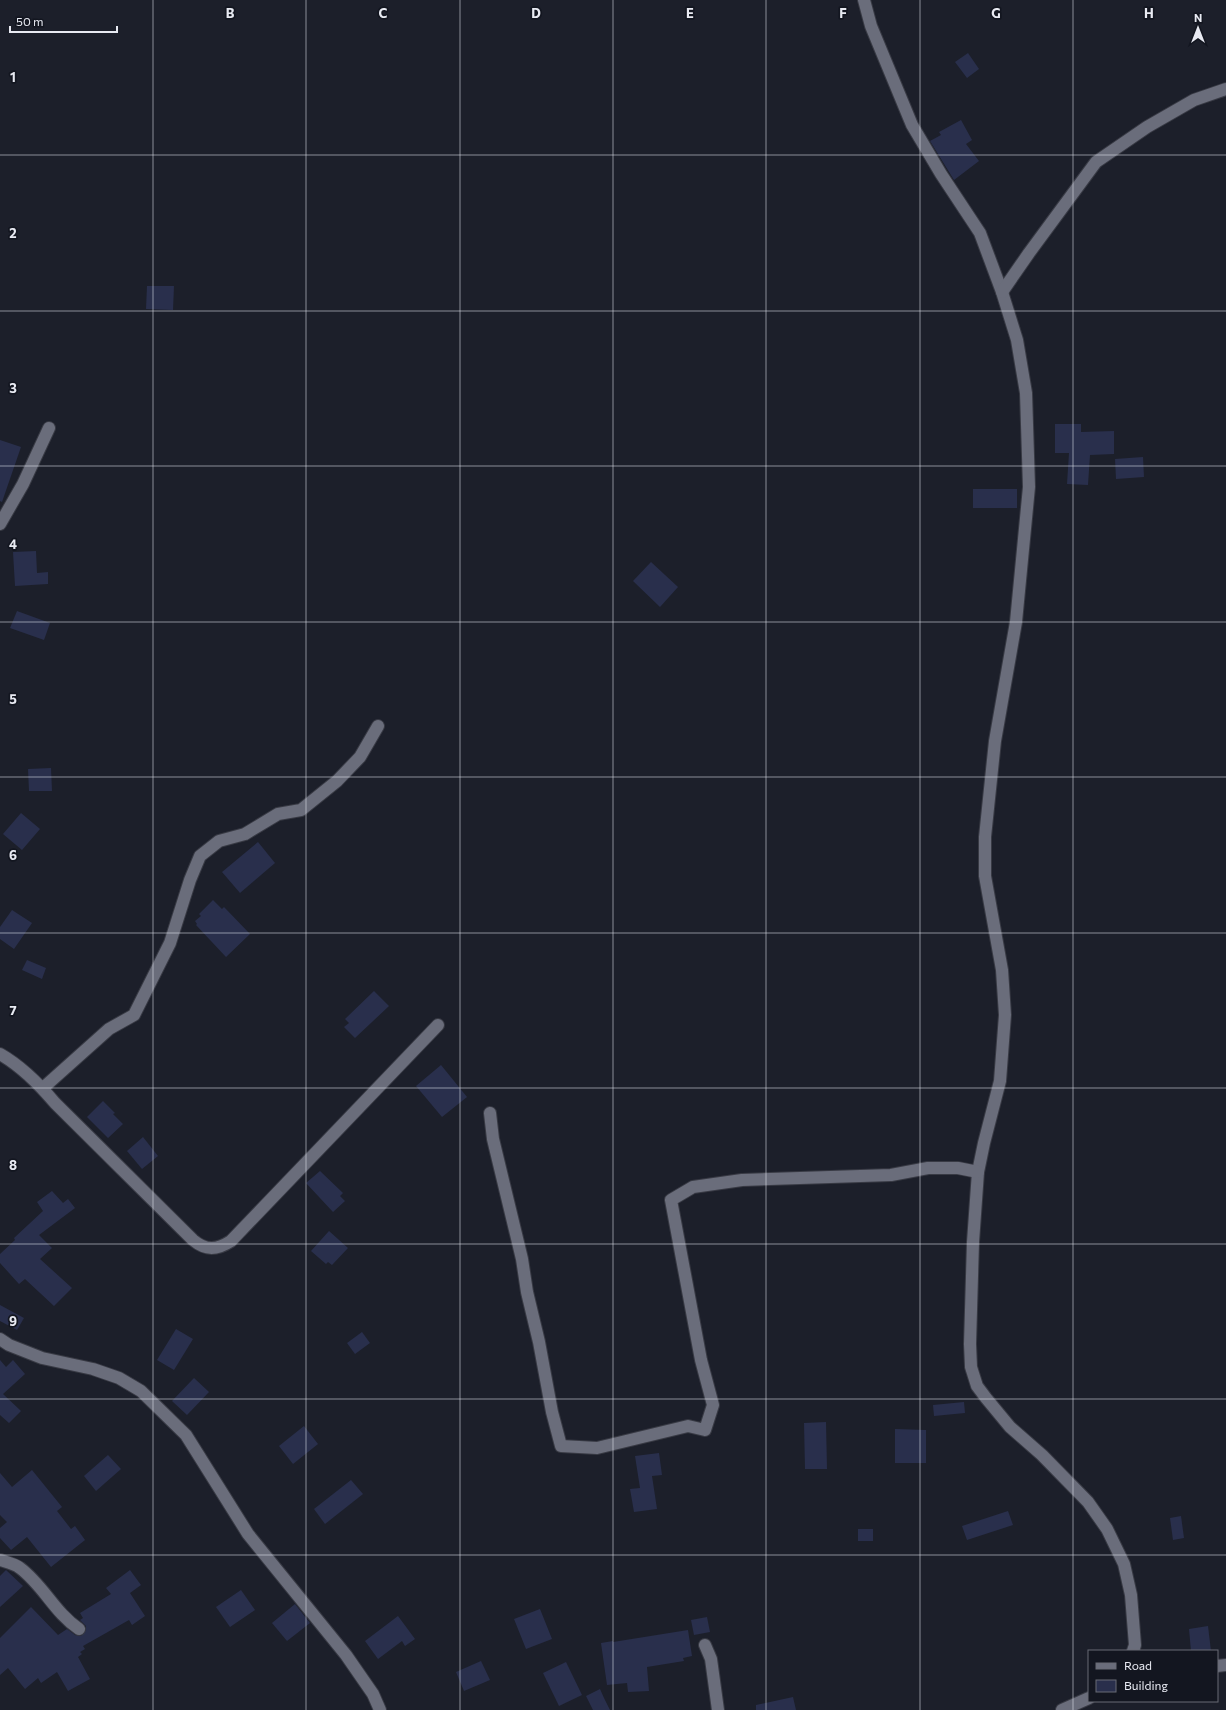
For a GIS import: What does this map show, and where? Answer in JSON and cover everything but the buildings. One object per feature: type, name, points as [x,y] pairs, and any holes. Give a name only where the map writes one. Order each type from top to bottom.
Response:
[{"type":"street","points":[[864,0],[871,26],[912,125],[941,174],[980,233],[1002,292],[1017,340],[1026,393],[1029,487],[1016,622],[995,741],[985,837],[985,876],[1002,970],[1005,1015],[1000,1082],[978,1172],[973,1242],[970,1344],[971,1367],[977,1386],[1010,1427],[1042,1455],[1088,1502],[1107,1529],[1124,1564],[1131,1595],[1135,1645],[1133,1650]]},
{"type":"street","points":[[1002,292],[1096,162],[1147,127],[1187,104],[1226,89]]},
{"type":"street","points":[[0,524],[23,484],[49,428]]},
{"type":"street","points":[[43,1088],[109,1030],[134,1015],[170,943],[190,880],[200,856],[219,841],[245,834],[278,814],[301,810],[337,781],[360,757],[378,726]]},
{"type":"street","points":[[0,1054],[13,1062],[43,1088],[55,1103],[193,1240],[200,1246],[213,1248],[222,1247],[231,1241],[438,1025]]},
{"type":"street","points":[[490,1113],[492,1139],[522,1259],[527,1292],[539,1342],[552,1412],[561,1446],[596,1448],[688,1426],[705,1430],[713,1405],[701,1360],[671,1200],[693,1187],[742,1180],[891,1174],[928,1168],[958,1168],[978,1172]]},
{"type":"street","points":[[0,1340],[42,1358],[93,1369],[119,1378],[141,1391],[186,1435],[248,1534],[346,1655],[373,1694],[380,1710]]},
{"type":"street","points":[[0,1560],[19,1567],[35,1582],[70,1623],[79,1629]]},
{"type":"street","points":[[705,1645],[711,1659],[718,1710]]},
{"type":"street","points":[[1062,1710],[1088,1698]]}]
